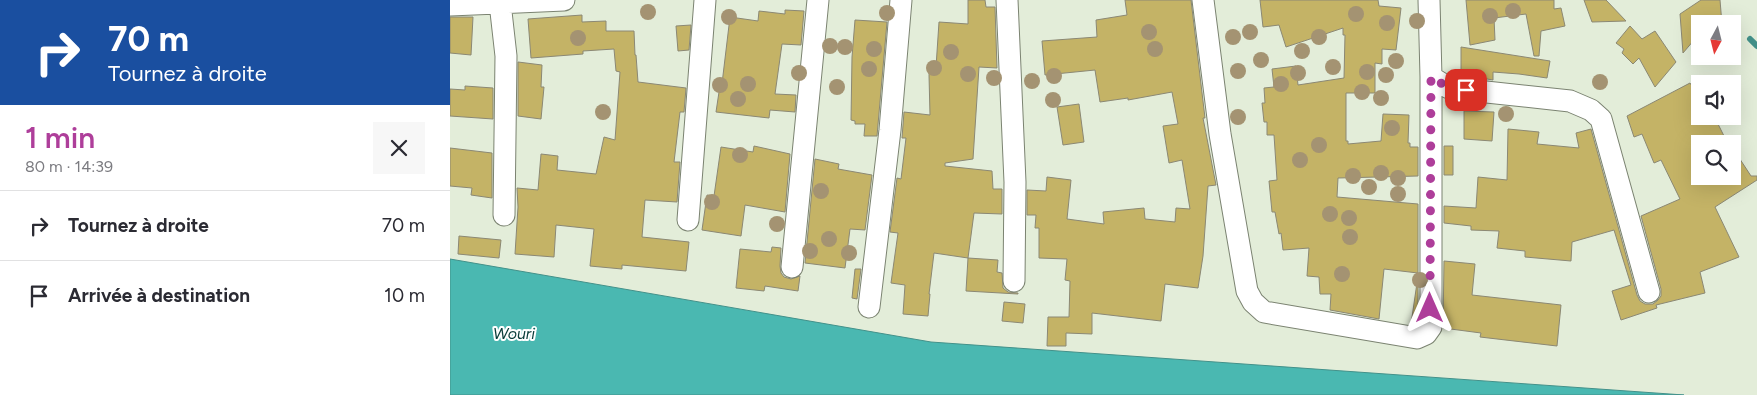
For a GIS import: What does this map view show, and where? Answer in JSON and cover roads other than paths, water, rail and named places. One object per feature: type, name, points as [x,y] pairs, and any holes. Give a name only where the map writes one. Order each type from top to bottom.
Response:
[{"type":"street","points":[[450,5],[564,0]]},
{"type":"street","points":[[688,220],[705,0]]},
{"type":"street","points":[[792,267],[818,0]]},
{"type":"street","points":[[868,307],[890,130],[901,0]]},
{"type":"street","points":[[1007,0],[1015,182],[1014,281]]},
{"type":"street","points":[[1203,0],[1220,134],[1247,291],[1253,302],[1264,312],[1417,338],[1426,334],[1430,327],[1431,77],[1429,0]]},
{"type":"street","points":[[500,3],[506,56],[504,215]]},
{"type":"street","points":[[1431,77],[1449,88],[1570,101],[1596,114],[1601,119],[1649,292]]},
{"type":"water","name":"Wouri","points":[[450,259],[931,342],[1684,395],[450,395]]},
{"type":"waterway","points":[[1750,39],[1757,46]]}]
